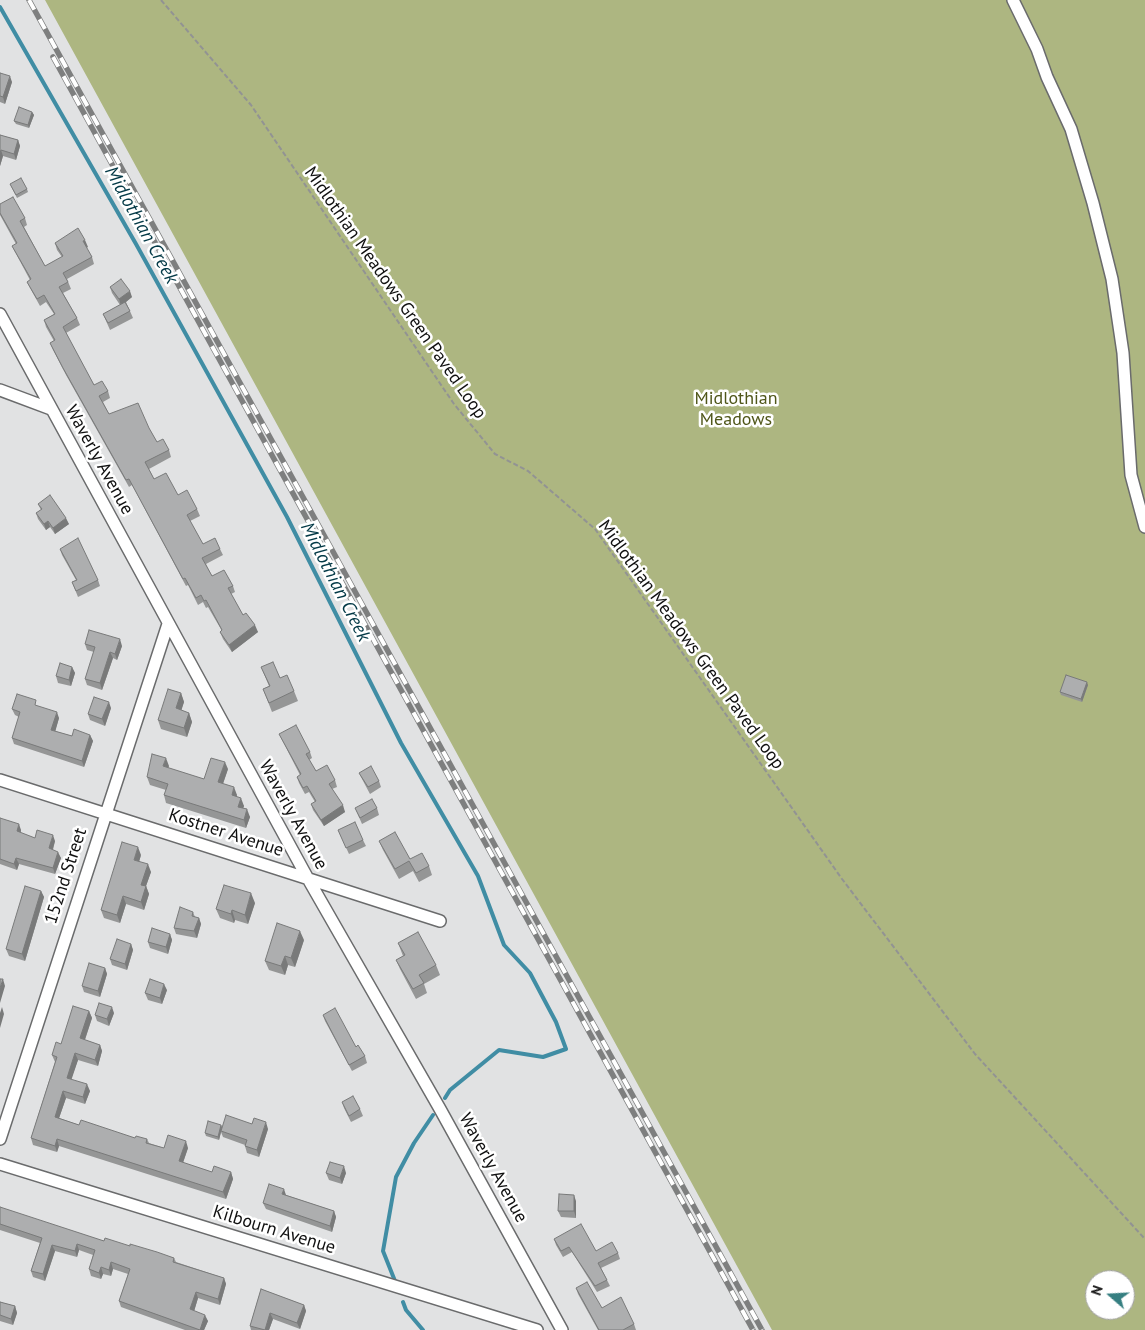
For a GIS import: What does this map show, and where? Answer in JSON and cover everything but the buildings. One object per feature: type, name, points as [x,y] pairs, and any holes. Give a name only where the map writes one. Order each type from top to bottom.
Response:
[{"type":"street","points":[[1013,0],[1037,49],[1047,77],[1071,129],[1112,279],[1123,353],[1132,475],[1145,527]]},
{"type":"street","name":"Waverly Avenue","points":[[0,314],[307,877],[440,1108],[562,1330]]},
{"type":"street","points":[[0,390],[51,409]]},
{"type":"street","name":"152nd Street","points":[[0,1139],[105,812],[168,624]]},
{"type":"street","name":"Kostner Avenue","points":[[0,780],[105,812],[440,921]]},
{"type":"street","name":"Kilbourn Avenue","points":[[0,1164],[537,1330]]},
{"type":"path","name":"Midlothian Meadows Green Paved Loop","points":[[161,0],[251,105],[454,404],[495,454],[528,472],[595,528],[842,878],[976,1054],[1145,1238]]},
{"type":"green space","name":"Midlothian Meadows","points":[[45,0],[1145,0],[1145,1330],[772,1330]]},
{"type":"waterway","name":"Midlothian Creek","points":[[0,7],[136,244],[287,517],[401,743],[478,876],[504,945],[530,973],[556,1022],[566,1049],[543,1057],[499,1050],[450,1090],[445,1098]]},
{"type":"waterway","name":"Midlothian Creek","points":[[395,1281],[383,1251],[396,1177],[414,1143],[433,1115]]},
{"type":"waterway","name":"Midlothian Creek","points":[[403,1302],[406,1310],[423,1330]]},
{"type":"railway","points":[[29,0],[762,1330]]},
{"type":"railway","points":[[53,57],[753,1330]]}]
